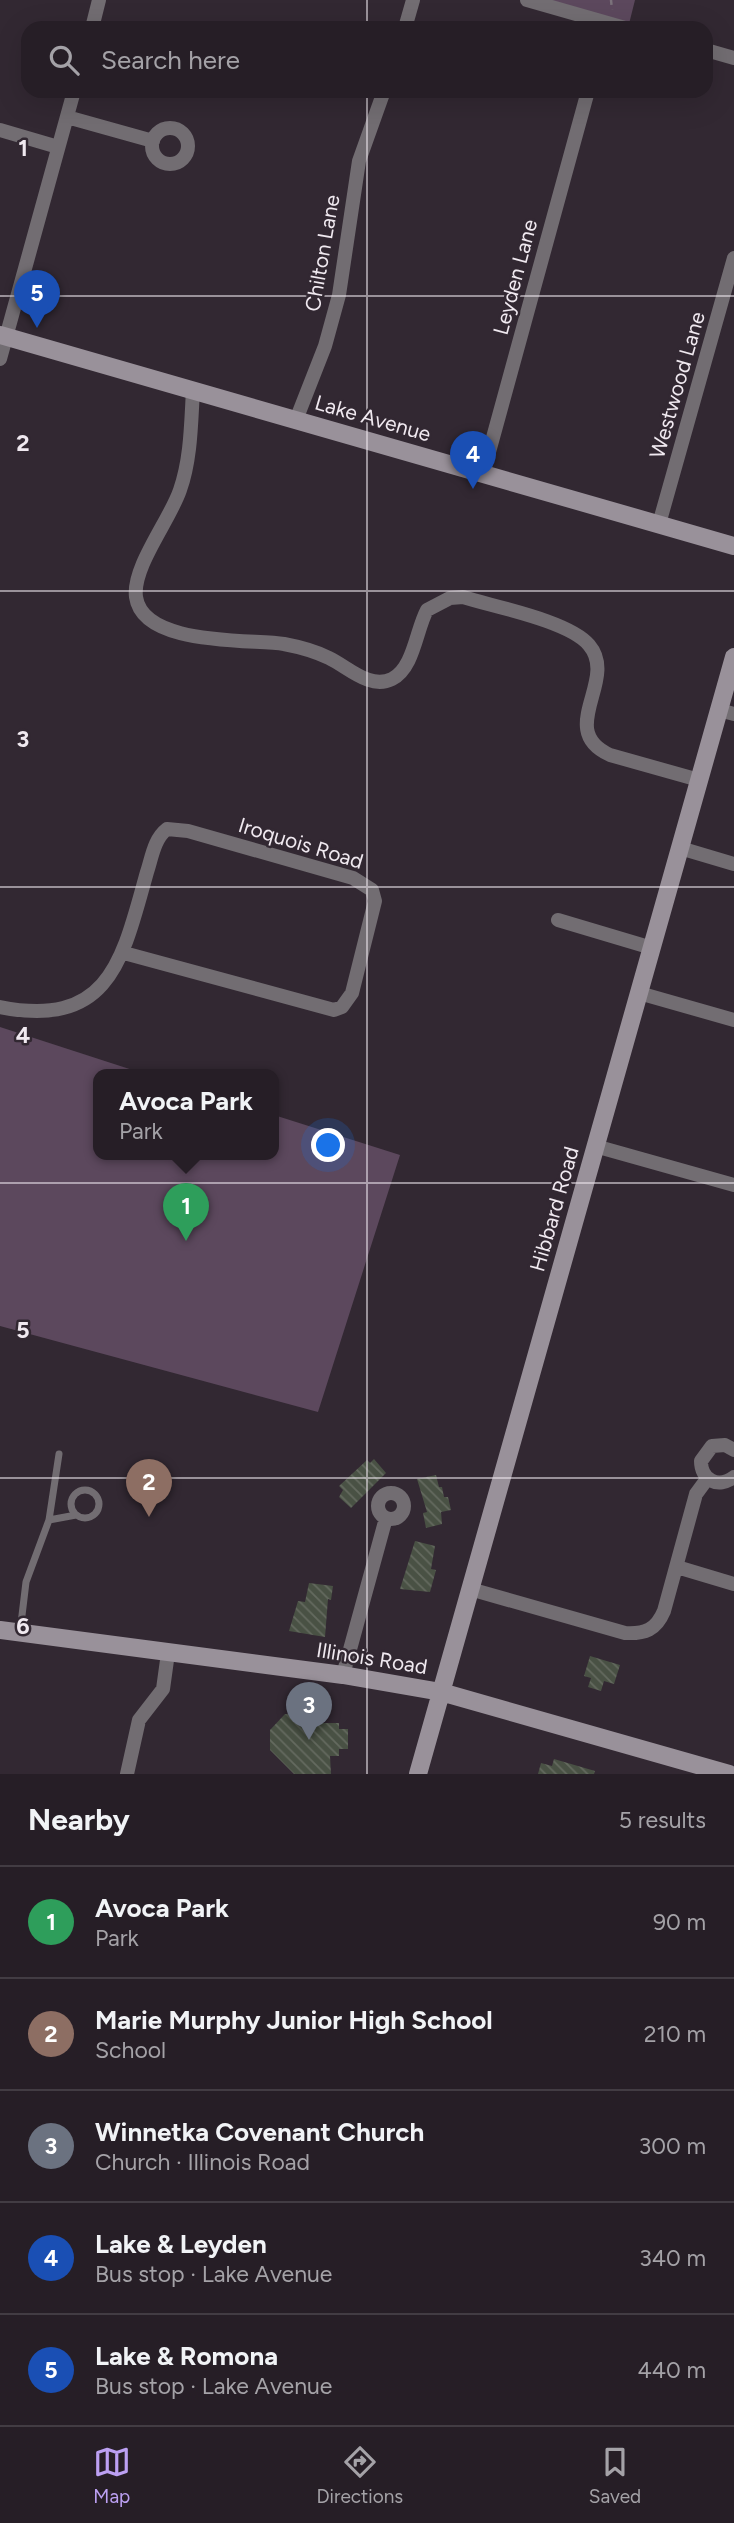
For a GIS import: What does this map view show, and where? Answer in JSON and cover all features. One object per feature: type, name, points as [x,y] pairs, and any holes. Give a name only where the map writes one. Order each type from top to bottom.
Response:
[{"type":"street","points":[[94,21],[99,0]]},
{"type":"street","points":[[407,21],[413,0]]},
{"type":"street","points":[[527,0],[608,20]]},
{"type":"street","points":[[713,52],[734,58]]},
{"type":"street","points":[[0,359],[3,336],[72,98]]},
{"type":"street","name":"Chilton Lane","points":[[296,420],[324,346],[339,295],[359,161],[382,98]]},
{"type":"street","name":"Leyden Lane","points":[[483,474],[586,98]]},
{"type":"street","points":[[67,117],[153,141]]},
{"type":"street","points":[[0,130],[58,146]]},
{"type":"street","name":"Westwood Lane","points":[[659,524],[734,257]]},
{"type":"street","name":"Lake Avenue","points":[[3,336],[734,546]]},
{"type":"street","points":[[193,390],[188,449],[180,490],[146,559],[136,587],[136,599],[148,617],[164,628],[188,635],[260,641],[311,650],[365,679],[378,682],[391,680],[406,665],[427,610],[450,598],[463,597],[553,625],[575,634],[587,643],[595,654],[598,666],[586,719],[586,732],[599,750],[699,780]]},
{"type":"street","name":"Hibbard Road","points":[[418,1774],[699,780],[727,712],[734,657]]},
{"type":"street","name":"Iroquois Road","points":[[0,1007],[39,1010],[59,1008],[77,1002],[103,984],[124,953],[155,845],[167,829],[188,831],[354,878],[372,890],[375,901],[352,993],[342,1007],[334,1010],[124,953]]},
{"type":"street","points":[[680,848],[734,864]]},
{"type":"street","points":[[558,920],[652,948]]},
{"type":"street","points":[[639,993],[734,1020]]},
{"type":"street","points":[[595,1146],[734,1185]]},
{"type":"street","points":[[707,1479],[701,1461],[706,1450],[718,1444],[734,1450]]},
{"type":"street","points":[[707,1479],[719,1483],[734,1477]]},
{"type":"street","points":[[470,1589],[636,1633],[646,1632],[660,1620],[696,1494],[707,1479]]},
{"type":"street","points":[[343,1675],[386,1518]]},
{"type":"street","points":[[677,1567],[734,1584]]},
{"type":"street","name":"Illinois Road","points":[[0,1630],[343,1675],[441,1692],[729,1774]]},
{"type":"street","points":[[127,1774],[139,1720],[163,1689],[168,1653]]},
{"type":"lane","points":[[20,1633],[29,1569],[50,1520],[59,1454]]},
{"type":"lane","points":[[50,1520],[76,1515]]},
{"type":"path","points":[[608,20],[611,0]]},
{"type":"shaded area","points":[[542,0],[635,0],[630,21],[618,21]]},
{"type":"shaded area","points":[[0,1027],[130,1069],[93,1069],[93,1160],[279,1160],[279,1117],[400,1155],[318,1412],[0,1326]]},
{"type":"building","points":[[374,1459],[386,1473],[351,1508],[339,1497],[343,1490],[339,1486],[367,1460],[370,1463]]},
{"type":"building","points":[[436,1475],[444,1497],[448,1497],[451,1510],[441,1512],[442,1524],[426,1528],[423,1513],[427,1512],[417,1479]]},
{"type":"building","points":[[415,1541],[435,1546],[431,1569],[436,1570],[430,1592],[400,1589]]},
{"type":"building","points":[[309,1583],[333,1586],[331,1600],[328,1599],[325,1637],[289,1631],[298,1601],[305,1602]]},
{"type":"building","points":[[590,1656],[620,1665],[614,1684],[604,1681],[601,1691],[588,1687],[591,1678],[584,1676]]},
{"type":"building","points":[[285,1714],[305,1714],[313,1723],[339,1723],[339,1729],[348,1729],[348,1749],[339,1749],[339,1756],[330,1756],[331,1774],[294,1774],[270,1750],[270,1730]]},
{"type":"building","points":[[554,1759],[595,1771],[594,1774],[538,1774],[541,1763],[552,1766]]},
{"type":"place","name":"Lake & Romona","points":[[37,328]]},
{"type":"place","name":"Lake & Leyden","points":[[473,489]]},
{"type":"place","name":"Avoca Park","points":[[186,1241]]},
{"type":"place","name":"Marie Murphy Junior High School","points":[[149,1517]]},
{"type":"place","name":"Winnetka Covenant Church","points":[[309,1740]]}]
